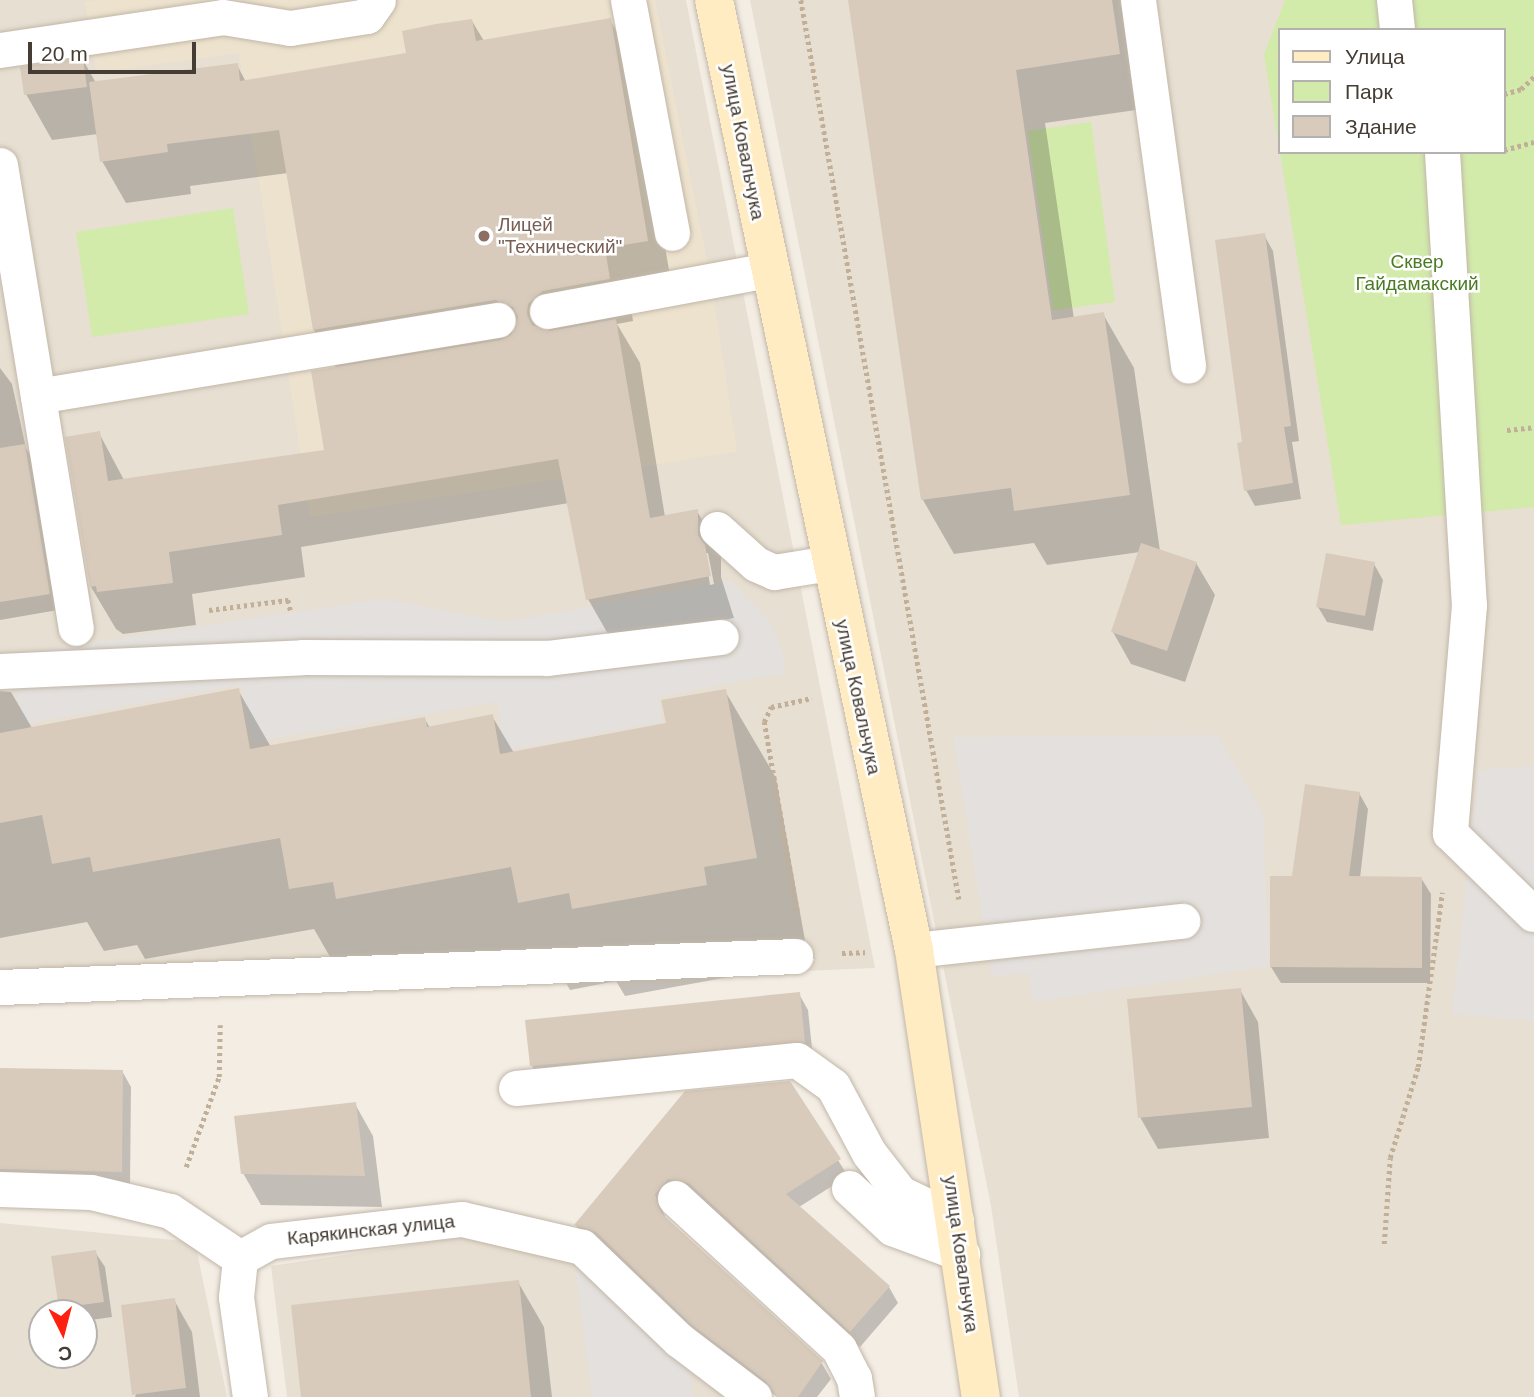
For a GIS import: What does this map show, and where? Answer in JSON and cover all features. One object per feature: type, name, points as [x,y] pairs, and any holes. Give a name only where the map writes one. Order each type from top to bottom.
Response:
[{"type":"main road","name":"улица Ковальчука","points":[[714,0],[829,563],[914,950],[981,1397]]},
{"type":"lane","points":[[0,50],[223,17],[290,29],[367,16],[378,0]]},
{"type":"lane","points":[[628,0],[673,233]]},
{"type":"lane","points":[[1138,0],[1188,366]]},
{"type":"lane","points":[[1394,0],[1397,28]]},
{"type":"lane","points":[[1442,154],[1469,605],[1450,833],[1533,914]]},
{"type":"lane","points":[[0,165],[8,267],[38,396],[76,628]]},
{"type":"lane","points":[[547,311],[769,270]]},
{"type":"lane","points":[[38,396],[498,320]]},
{"type":"lane","points":[[717,529],[756,564],[774,572],[829,563]]},
{"type":"lane","points":[[0,671],[303,657],[547,658],[721,637]]},
{"type":"lane","points":[[914,950],[1182,921]]},
{"type":"lane","points":[[0,987],[221,982],[795,956]]},
{"type":"lane","points":[[516,1088],[797,1060],[833,1086],[869,1153],[900,1194],[959,1237]]},
{"type":"lane","points":[[849,1188],[892,1228],[959,1237]]},
{"type":"lane","points":[[0,1189],[91,1192],[170,1211],[240,1258],[236,1297],[250,1397]]},
{"type":"lane","points":[[675,1198],[839,1349],[854,1378],[857,1397]]},
{"type":"lane","name":"Карякинская улица","points":[[240,1258],[271,1241],[462,1219],[582,1247],[679,1340],[754,1397]]},
{"type":"path","points":[[801,0],[967,944]]},
{"type":"path","points":[[1506,93],[1521,89],[1534,77]]},
{"type":"path","points":[[1506,149],[1534,142]]},
{"type":"path","points":[[779,704],[771,707],[764,722],[798,912]]},
{"type":"path","points":[[1384,1244],[1390,1158],[1418,1067],[1450,833]]},
{"type":"path","points":[[795,956],[914,950]]},
{"type":"path","points":[[170,1211],[219,1077]]},
{"type":"shaded area","points":[[0,0],[686,0],[875,968],[0,1005]]},
{"type":"shaded area","name":"Лицей \"Технический\"","points":[[655,0],[711,280],[737,452],[310,517],[239,53],[96,73],[85,2]]},
{"type":"shaded area","points":[[750,0],[1534,0],[1534,1397],[1019,1397],[991,1206]]},
{"type":"shaded area","points":[[730,580],[770,621],[783,652],[784,673],[658,697],[662,722],[504,751],[497,702],[252,742],[240,685],[22,725],[14,682],[0,656],[383,599],[507,622]]},
{"type":"shaded area","points":[[1218,735],[1263,814],[1269,966],[1033,1002],[1028,973],[992,977],[953,737]]},
{"type":"shaded area","points":[[1534,766],[1534,1021],[1452,1014],[1478,770]]},
{"type":"shaded area","points":[[0,1223],[195,1242],[227,1397],[0,1397]]},
{"type":"shaded area","points":[[469,1236],[579,1256],[740,1397],[287,1397],[271,1266]]},
{"type":"shaded area","points":[[574,1259],[689,1366],[692,1397],[592,1397]]},
{"type":"green space","name":"Сквер Гайдамакский","points":[[1285,0],[1534,0],[1534,507],[1341,525],[1280,154],[1506,154],[1506,28],[1278,28],[1278,140],[1264,55]]},
{"type":"green space","points":[[1091,122],[1115,302],[1053,310],[1028,131]]},
{"type":"green space","points":[[233,208],[249,314],[92,337],[76,232]]},
{"type":"building","points":[[848,0],[1112,0],[1120,54],[1016,70],[1052,320],[1104,312],[1130,495],[1014,511],[1011,488],[921,500]]},
{"type":"building","name":"Лицей \"Технический\"","points":[[611,18],[648,241],[605,248],[610,279],[543,291],[528,304],[527,314],[532,325],[550,331],[616,319],[650,518],[698,509],[698,535],[705,545],[711,576],[586,600],[558,459],[278,505],[282,535],[169,552],[173,583],[97,592],[96,586],[90,587],[65,437],[100,431],[108,481],[324,450],[311,371],[501,340],[511,335],[518,317],[513,307],[495,300],[313,330],[279,130],[167,144],[168,152],[100,162],[89,82],[238,63],[240,81],[406,53],[402,31],[436,24],[472,19],[476,41]]},
{"type":"building","points":[[83,58],[87,87],[24,95],[20,67]]},
{"type":"building","points":[[1265,233],[1291,426],[1284,427],[1293,483],[1244,491],[1237,443],[1242,442],[1215,240]]},
{"type":"building","points":[[25,444],[50,594],[0,602],[0,448]]},
{"type":"building","points":[[1141,543],[1197,562],[1167,651],[1111,632]]},
{"type":"building","points":[[1326,553],[1375,562],[1365,616],[1316,607]]},
{"type":"building","points":[[239,688],[250,749],[425,717],[427,727],[493,714],[500,754],[666,723],[661,700],[726,689],[757,858],[704,867],[707,885],[572,909],[569,893],[518,903],[511,867],[336,899],[333,882],[289,889],[280,838],[93,872],[90,857],[52,864],[42,815],[0,823],[0,733]]},
{"type":"building","points":[[1305,784],[1360,792],[1349,876],[1422,877],[1422,968],[1270,967],[1270,876],[1292,876]]},
{"type":"building","points":[[1241,988],[1252,1107],[1138,1118],[1127,999]]},
{"type":"building","points":[[800,992],[805,1043],[530,1066],[525,1020]]},
{"type":"building","points":[[0,1068],[123,1070],[122,1172],[0,1169]]},
{"type":"building","points":[[790,1081],[841,1159],[786,1194],[890,1286],[850,1332],[689,1183],[668,1179],[655,1194],[661,1213],[823,1361],[798,1397],[777,1397],[766,1381],[692,1325],[596,1232],[574,1225],[685,1091]]},
{"type":"building","points":[[356,1102],[365,1176],[241,1174],[234,1116]]},
{"type":"building","points":[[96,1250],[104,1302],[98,1303],[98,1299],[58,1299],[51,1256]]},
{"type":"building","points":[[519,1280],[531,1397],[301,1397],[291,1305]]},
{"type":"building","points":[[175,1298],[186,1388],[132,1395],[121,1305]]},
{"type":"place","name":"Лицей \"Технический\"","points":[[484,236]]}]
